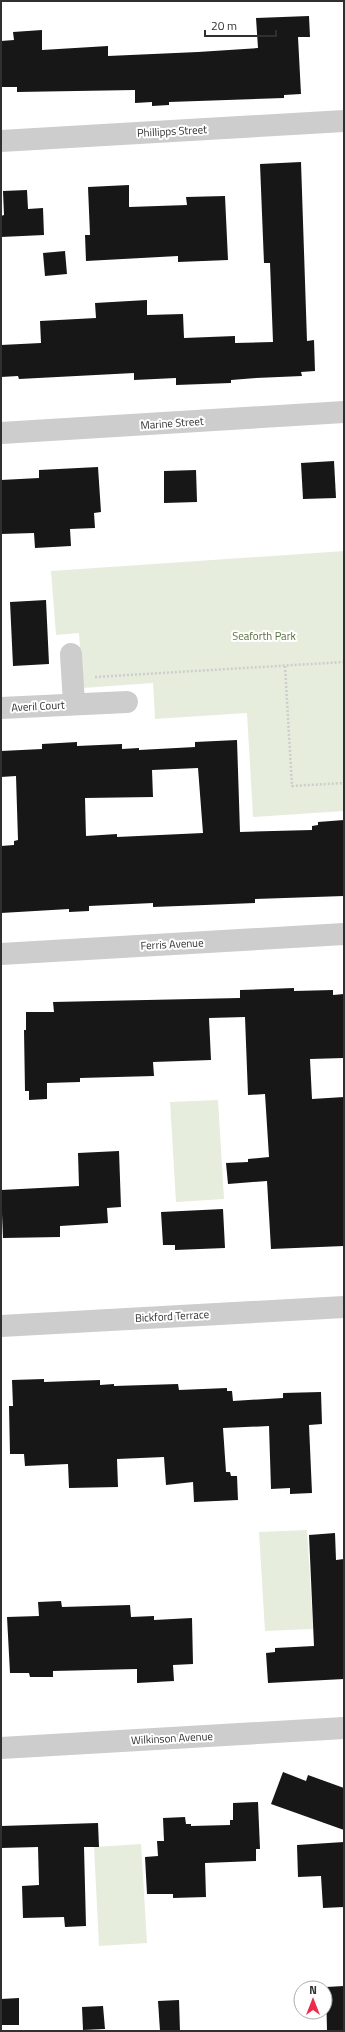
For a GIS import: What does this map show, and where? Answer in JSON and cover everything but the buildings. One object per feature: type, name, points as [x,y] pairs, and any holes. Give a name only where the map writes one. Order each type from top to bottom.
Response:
[{"type":"street","name":"Phillipps Street","points":[[1,141],[344,121]]},
{"type":"street","name":"Marine Street","points":[[1,433],[344,412]]},
{"type":"street","name":"Averil Court","points":[[71,654],[74,704]]},
{"type":"street","name":"Averil Court","points":[[1,708],[127,702]]},
{"type":"street","name":"Ferris Avenue","points":[[1,954],[344,934]]},
{"type":"street","name":"Bickford Terrace","points":[[1,1326],[344,1307]]},
{"type":"street","name":"Wilkinson Avenue","points":[[1,1748],[344,1728]]},
{"type":"path","points":[[73,678],[344,662]]},
{"type":"path","points":[[285,666],[292,786],[344,783]]},
{"type":"green space","name":"Seaforth Park","points":[[344,551],[344,811],[253,817],[247,713],[155,719],[153,683],[83,688],[79,633],[56,635],[51,571]]},
{"type":"green space","points":[[218,1100],[224,1199],[176,1202],[170,1102]]},
{"type":"green space","points":[[307,1530],[313,1629],[265,1631],[259,1532]]},
{"type":"green space","points":[[141,1844],[147,1943],[99,1946],[94,1847]]}]
